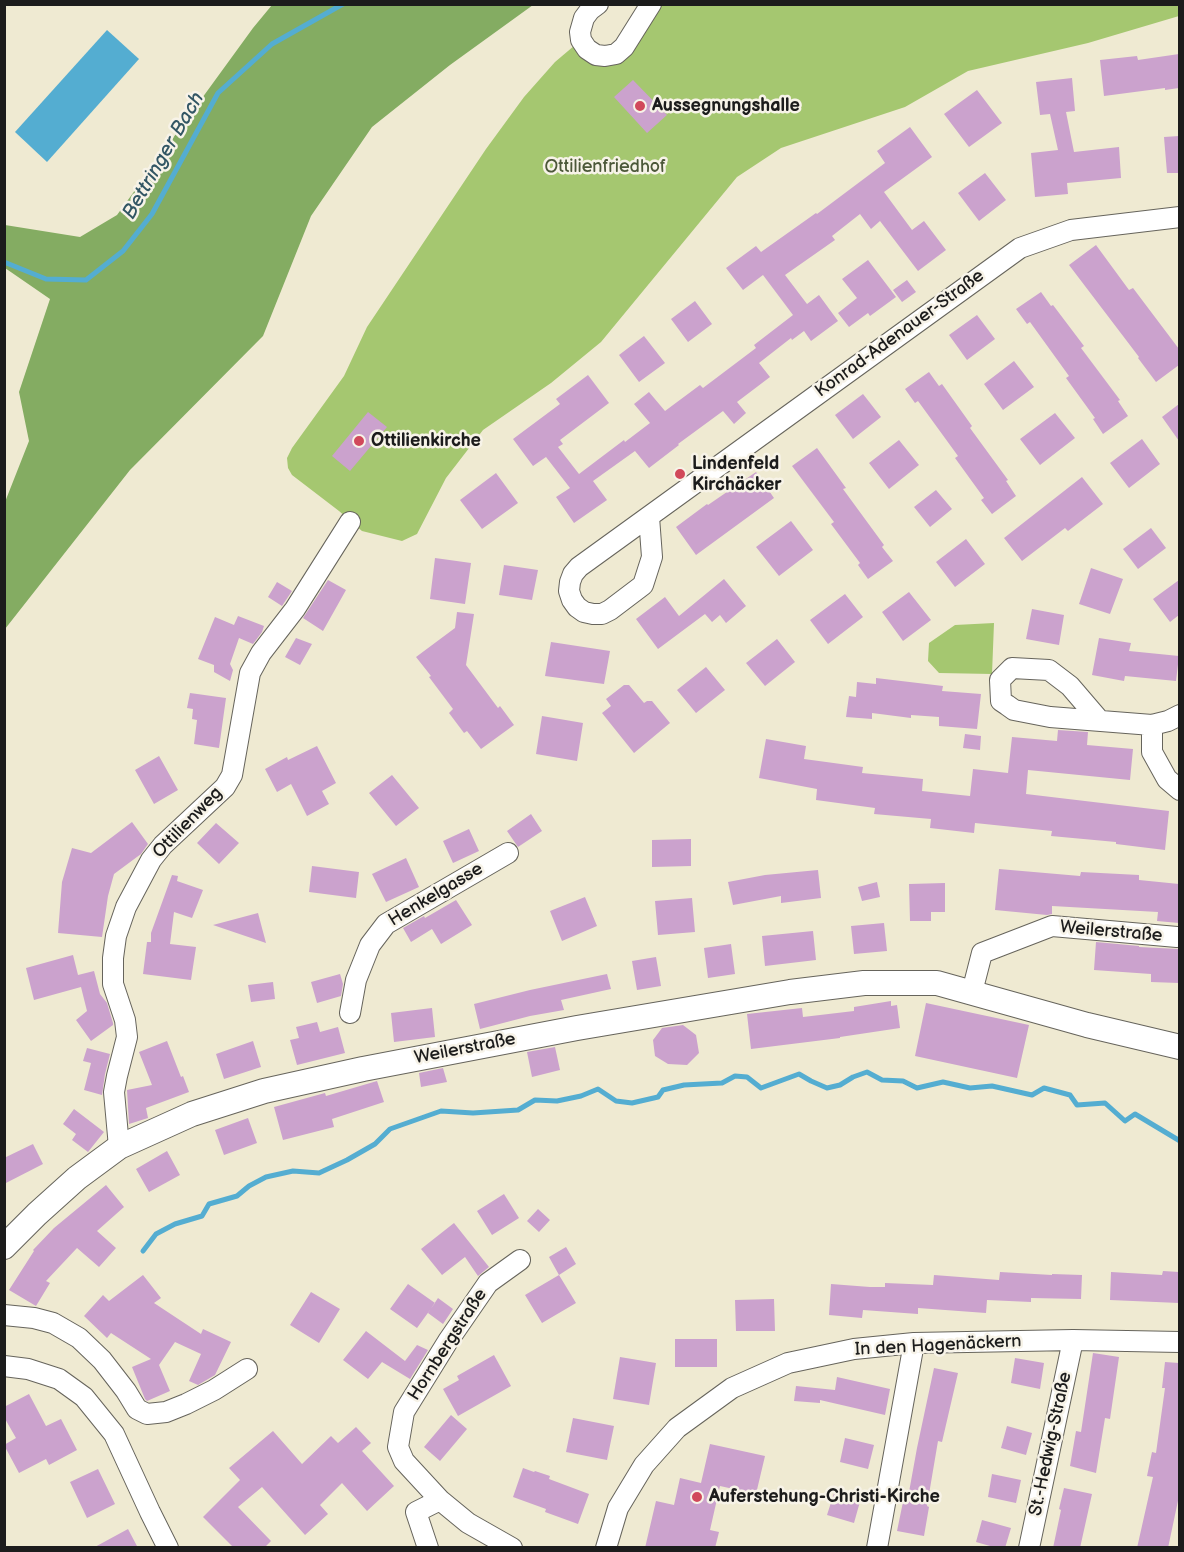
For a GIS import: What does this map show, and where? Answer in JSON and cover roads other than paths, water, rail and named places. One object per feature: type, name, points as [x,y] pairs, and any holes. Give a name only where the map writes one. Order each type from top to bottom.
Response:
[{"type":"main road","name":"Weilerstraße","points":[[4,1247],[77,1178],[119,1148],[192,1114],[264,1091],[363,1068],[577,1028],[790,992],[864,983],[937,983],[1179,1047]]},
{"type":"street","points":[[598,4],[584,18],[580,32],[581,40],[587,49],[596,55],[605,56],[616,54],[624,47],[651,4]]},
{"type":"street","name":"Konrad-Adenauer-Straße","points":[[649,517],[652,557],[643,585],[602,614],[584,612],[577,607],[569,591],[573,574],[579,567],[1020,248],[1071,230],[1179,217]]},
{"type":"street","name":"Ottilienweg","points":[[119,1148],[114,1092],[127,1037],[125,1020],[113,984],[113,958],[126,907],[151,860],[163,845],[225,787],[232,775],[250,673],[261,653],[295,609],[350,522]]},
{"type":"street","points":[[1100,721],[1070,686],[1049,670],[1012,668],[1000,680],[1001,701],[1014,710],[1050,717],[1100,721],[1152,725],[1168,721],[1179,715]]},
{"type":"street","points":[[1152,725],[1152,752],[1167,779],[1179,790]]},
{"type":"street","name":"Henkelgasse","points":[[350,1012],[356,980],[370,945],[386,924],[508,853]]},
{"type":"street","name":"Weilerstraße","points":[[972,992],[982,953],[1052,926],[1177,937]]},
{"type":"street","name":"Hornbergstraße","points":[[512,1548],[468,1522],[440,1500],[404,1461],[398,1448],[404,1412],[448,1341],[489,1283],[520,1260]]},
{"type":"street","points":[[4,1315],[34,1318],[53,1323],[78,1338],[102,1360],[137,1409],[147,1414],[166,1412],[186,1404],[247,1369]]},
{"type":"street","name":"In den Hagenäckern","points":[[606,1548],[618,1508],[644,1465],[677,1428],[732,1388],[788,1363],[854,1348],[914,1343],[1072,1340],[1179,1342]]},
{"type":"street","name":"St.-Hedwig-Straße","points":[[1029,1548],[1072,1340]]},
{"type":"street","points":[[877,1548],[914,1343]]},
{"type":"street","points":[[4,1366],[27,1369],[59,1379],[84,1397],[114,1434],[168,1548]]},
{"type":"street","points":[[428,1548],[416,1512],[440,1500]]},
{"type":"water","points":[[107,30],[139,59],[47,162],[15,132]]},
{"type":"waterway","name":"Bettringer Bach","points":[[4,262],[46,279],[86,280],[123,251],[152,214],[218,93],[272,44],[343,4]]},
{"type":"waterway","points":[[143,1251],[156,1234],[175,1224],[202,1216],[209,1204],[237,1196],[266,1177],[293,1171],[319,1173],[375,1144],[390,1129],[441,1111],[473,1113],[518,1110],[535,1100],[557,1101],[581,1096],[598,1089],[616,1101],[632,1103],[658,1097],[663,1090],[684,1085],[722,1083],[735,1076],[747,1077],[761,1088],[799,1074],[827,1088],[840,1085],[867,1072],[882,1080],[903,1081],[917,1088],[943,1082],[970,1088],[992,1086],[1032,1095],[1044,1088],[1070,1095],[1077,1105],[1105,1103],[1125,1121],[1135,1114],[1180,1141]]},
{"type":"place","name":"Aussegnungshalle","points":[[640,106]]},
{"type":"place","name":"Ottilienkirche","points":[[359,441]]},
{"type":"place","name":"Lindenfeld Kirchäcker","points":[[680,474]]},
{"type":"place","name":"Auferstehung-Christi-Kirche","points":[[697,1497]]},
{"type":"park label","name":"Ottilienfriedhof","points":[[605,167]]}]
